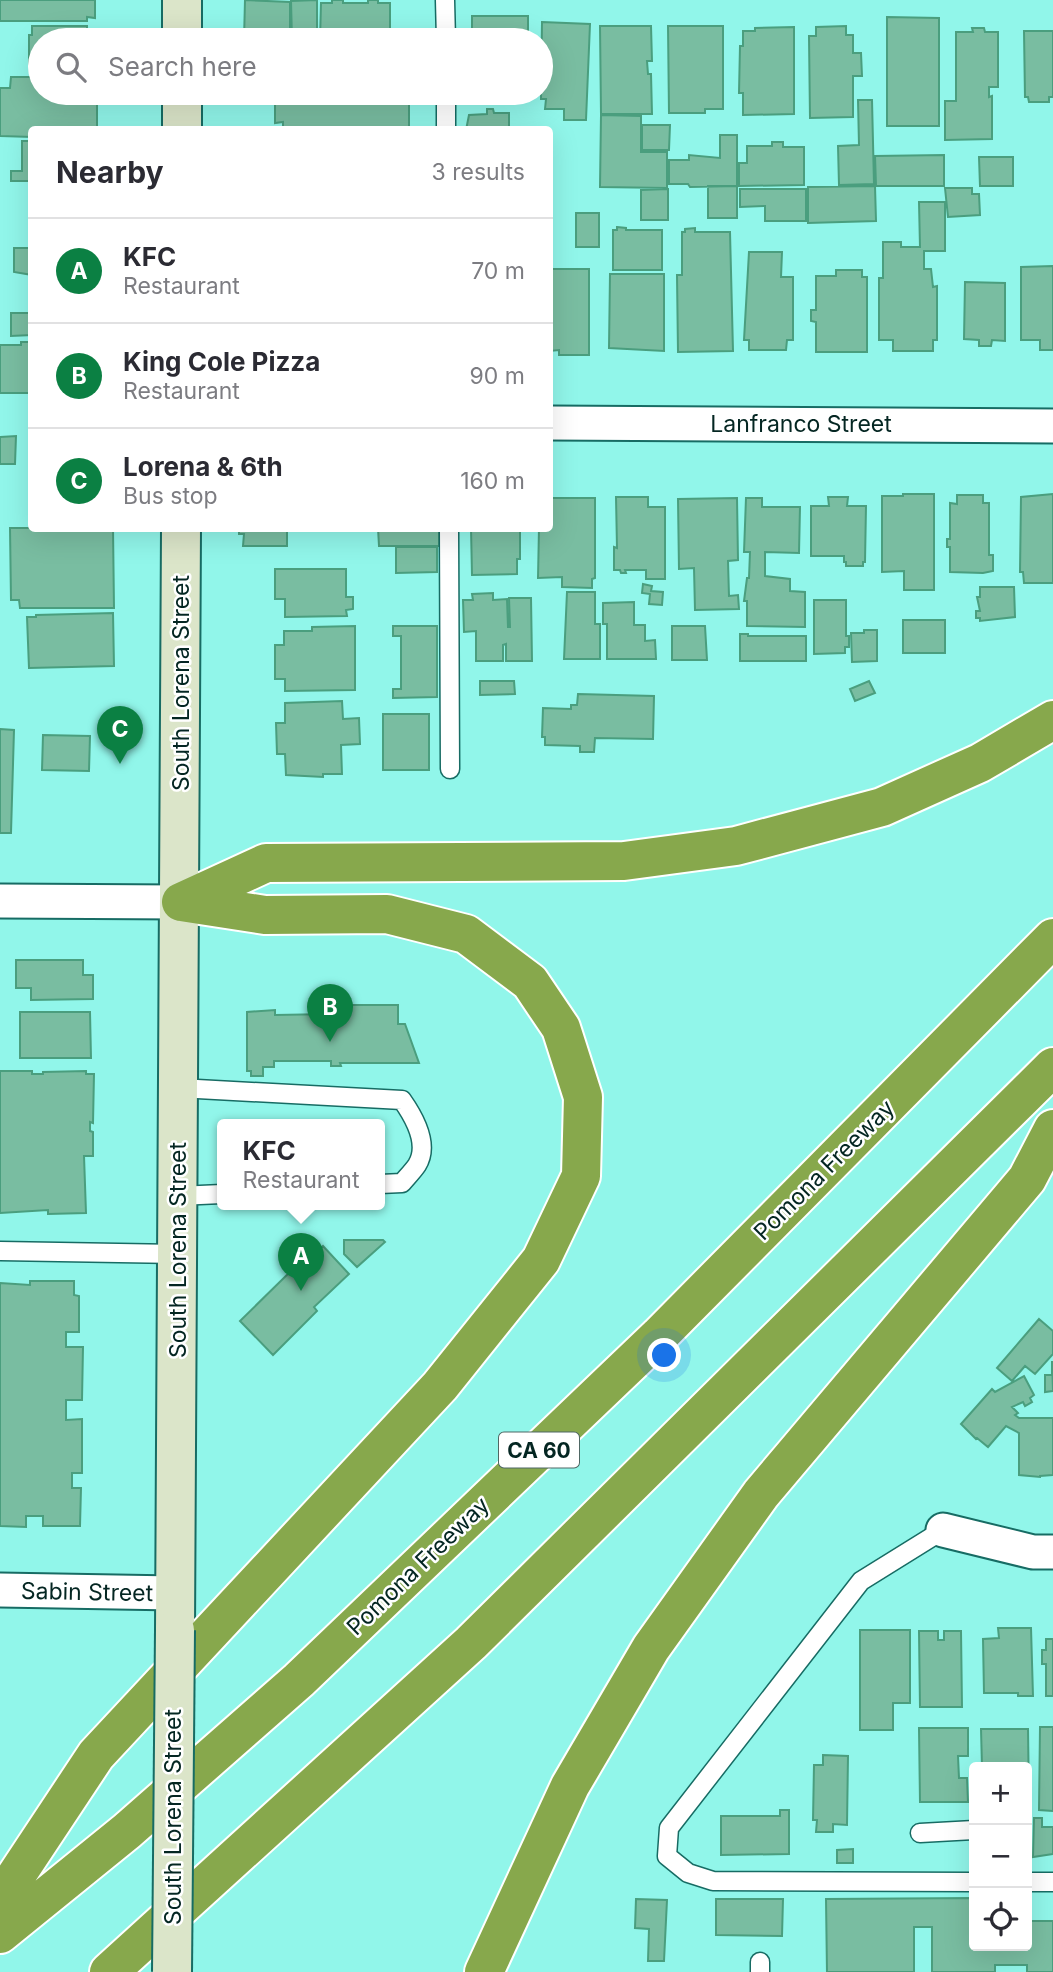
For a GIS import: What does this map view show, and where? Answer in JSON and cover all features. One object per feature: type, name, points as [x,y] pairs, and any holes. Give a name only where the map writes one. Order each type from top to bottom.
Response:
[{"type":"highway","points":[[181,902],[266,863],[624,861],[736,846],[882,807],[980,763],[1053,720]]},
{"type":"highway","points":[[0,1900],[96,1755],[440,1387],[541,1260],[581,1176],[583,1097],[561,1028],[530,982],[466,934],[387,914],[265,915],[181,902]]},
{"type":"highway","name":"Pomona Freeway","points":[[0,1934],[127,1831],[299,1680],[659,1336],[1053,938]]},
{"type":"highway","points":[[109,1972],[471,1643],[1053,1067]]},
{"type":"highway","points":[[484,1972],[570,1786],[651,1648],[761,1494],[1027,1179],[1053,1129]]},
{"type":"main road","points":[[182,0],[182,28]]},
{"type":"main road","points":[[182,105],[182,126]]},
{"type":"main road","name":"South Lorena Street","points":[[172,1972],[181,902],[181,532]]},
{"type":"street","name":"Lanfranco Street","points":[[553,423],[1053,425]]},
{"type":"street","points":[[0,901],[181,902]]},
{"type":"street","points":[[943,1530],[1033,1552],[1053,1552]]},
{"type":"street","name":"Sabin Street","points":[[0,1590],[175,1611]]},
{"type":"lane","points":[[446,0],[446,28]]},
{"type":"lane","points":[[446,105],[446,126]]},
{"type":"lane","points":[[449,532],[450,769]]},
{"type":"lane","points":[[179,1088],[402,1100],[414,1116],[422,1140],[419,1162],[402,1183],[385,1184]]},
{"type":"lane","points":[[178,1196],[217,1194]]},
{"type":"lane","points":[[0,1251],[178,1254]]},
{"type":"lane","points":[[943,1530],[861,1581],[669,1828],[667,1856],[688,1873],[713,1881],[969,1882]]},
{"type":"lane","points":[[920,1833],[969,1830]]},
{"type":"lane","points":[[1032,1882],[1053,1882]]},
{"type":"building","points":[[0,0],[95,0],[95,18],[87,17],[87,21],[0,21]]},
{"type":"building","points":[[245,0],[290,2],[290,28],[244,28]]},
{"type":"building","points":[[317,0],[317,28],[292,28],[291,1]]},
{"type":"building","points":[[332,0],[368,3],[368,0],[378,0],[378,3],[390,3],[390,28],[320,28],[321,3],[332,3]]},
{"type":"building","points":[[472,16],[528,16],[528,28],[472,28]]},
{"type":"building","points":[[887,17],[939,18],[939,126],[887,126]]},
{"type":"building","points":[[542,22],[590,24],[586,120],[564,120],[564,109],[545,109],[545,105],[553,105],[553,28],[542,28]]},
{"type":"building","points":[[32,26],[87,26],[87,28]]},
{"type":"building","points":[[600,26],[651,26],[652,61],[647,61],[648,74],[651,74],[652,114],[601,114]]},
{"type":"building","points":[[668,26],[723,26],[723,109],[705,109],[705,113],[669,113]]},
{"type":"building","points":[[846,26],[846,35],[853,35],[853,53],[861,53],[862,76],[853,76],[853,117],[810,118],[809,36],[816,36],[816,27]]},
{"type":"building","points":[[794,27],[794,114],[743,115],[743,93],[739,93],[743,31]]},
{"type":"building","points":[[972,28],[998,32],[998,87],[989,87],[989,97],[992,96],[992,139],[945,140],[945,101],[956,101],[956,32],[973,32]]},
{"type":"building","points":[[1024,31],[1053,31],[1053,97],[1049,97],[1049,102],[1029,102],[1028,97],[1025,97]]},
{"type":"building","points":[[11,77],[28,77],[28,105],[97,105],[97,126],[28,126],[28,137],[0,136],[0,88],[10,88]]},
{"type":"building","points":[[858,100],[872,100],[874,184],[839,185],[838,146],[859,145]]},
{"type":"building","points":[[275,105],[409,105],[409,126],[283,126],[283,122],[275,123]]},
{"type":"building","points":[[487,109],[493,109],[494,113],[509,113],[509,126],[467,126],[469,115],[487,114]]},
{"type":"building","points":[[601,115],[641,116],[641,152],[667,152],[667,188],[600,187]]},
{"type":"building","points":[[642,125],[670,125],[669,150],[642,150]]},
{"type":"building","points":[[720,135],[737,135],[737,186],[690,187],[688,184],[669,184],[669,160],[689,160],[689,155],[720,158]]},
{"type":"building","points":[[22,141],[28,141],[28,181],[11,181],[11,171],[22,171]]},
{"type":"building","points":[[772,142],[783,142],[783,147],[804,147],[804,185],[739,186],[739,163],[747,163],[747,146],[772,146]]},
{"type":"building","points":[[944,155],[944,186],[876,186],[875,156]]},
{"type":"building","points":[[979,157],[1013,157],[1013,186],[980,186]]},
{"type":"building","points":[[708,186],[737,186],[737,218],[708,218]]},
{"type":"building","points":[[875,186],[876,221],[808,223],[808,187]]},
{"type":"building","points":[[945,188],[972,188],[972,194],[979,194],[980,215],[948,217]]},
{"type":"building","points":[[668,189],[668,220],[641,220],[641,190]]},
{"type":"building","points":[[740,189],[806,189],[806,221],[765,221],[765,206],[740,207]]},
{"type":"building","points":[[919,202],[945,202],[945,251],[924,251],[924,269],[931,269],[933,287],[937,286],[937,340],[933,340],[933,351],[893,351],[893,340],[879,340],[879,278],[883,278],[883,242],[901,242],[901,247],[920,247]]},
{"type":"building","points":[[576,213],[599,213],[599,247],[576,247]]},
{"type":"building","points":[[617,227],[626,230],[662,230],[662,270],[613,270],[613,230],[617,230]]},
{"type":"building","points":[[695,228],[695,232],[730,232],[733,351],[678,352],[677,275],[682,275],[682,232]]},
{"type":"building","points":[[14,248],[28,248],[28,274],[14,272]]},
{"type":"building","points":[[749,252],[782,252],[781,277],[793,277],[793,340],[787,340],[786,350],[749,350],[749,340],[744,340]]},
{"type":"building","points":[[1053,266],[1053,350],[1040,350],[1040,340],[1021,340],[1021,267]]},
{"type":"building","points":[[553,269],[589,269],[589,355],[559,355],[559,350],[553,351]]},
{"type":"building","points":[[836,270],[862,270],[862,277],[867,277],[867,352],[816,352],[816,322],[811,321],[811,310],[816,310],[816,276],[836,276]]},
{"type":"building","points":[[610,274],[664,274],[664,351],[609,348]]},
{"type":"building","points":[[965,282],[1005,283],[1005,341],[992,340],[991,346],[979,346],[979,340],[964,339]]},
{"type":"building","points":[[11,313],[28,313],[28,335],[11,336]]},
{"type":"building","points":[[21,342],[28,342],[28,393],[0,393],[0,345],[21,345]]},
{"type":"building","points":[[16,436],[15,464],[0,464],[0,437]]},
{"type":"building","points":[[934,494],[934,590],[904,590],[904,571],[882,572],[882,496]]},
{"type":"building","points":[[1053,494],[1053,583],[1024,583],[1023,572],[1020,572],[1021,497]]},
{"type":"building","points":[[957,495],[983,495],[983,503],[989,503],[989,555],[993,555],[993,571],[950,572],[950,547],[947,547],[947,539],[950,539],[950,503],[957,504]]},
{"type":"building","points":[[616,497],[648,497],[648,507],[665,507],[665,579],[646,579],[646,570],[625,570],[626,573],[621,573],[620,570],[614,570],[614,547],[617,548]]},
{"type":"building","points":[[828,497],[848,497],[847,506],[866,506],[863,566],[846,566],[844,556],[811,556],[811,506],[829,506]]},
{"type":"building","points":[[553,498],[595,498],[595,578],[592,579],[592,588],[562,587],[562,577],[538,578],[539,532],[553,532]]},
{"type":"building","points":[[737,498],[738,560],[728,561],[729,596],[738,595],[739,609],[695,610],[694,568],[679,569],[678,499]]},
{"type":"building","points":[[746,498],[762,498],[762,507],[800,507],[799,553],[765,552],[765,576],[790,579],[790,591],[805,592],[805,627],[747,626],[747,601],[744,601],[749,578],[750,552],[744,552]]},
{"type":"building","points":[[10,528],[28,528],[28,532],[113,532],[114,608],[20,608],[19,600],[11,600]]},
{"type":"building","points":[[287,532],[287,546],[243,546],[244,534],[239,534]]},
{"type":"building","points":[[378,532],[439,532],[439,546],[379,546]]},
{"type":"building","points":[[471,532],[520,532],[517,574],[472,575]]},
{"type":"building","points":[[396,547],[437,547],[437,572],[396,573]]},
{"type":"building","points":[[275,569],[346,569],[346,597],[353,597],[353,609],[346,610],[347,616],[285,617],[285,599],[275,599]]},
{"type":"building","points":[[643,584],[652,586],[651,591],[663,592],[662,605],[649,604],[650,594],[642,593]]},
{"type":"building","points":[[980,587],[1014,587],[1015,617],[980,621],[980,618],[976,618],[976,611],[980,611],[977,597],[980,597]]},
{"type":"building","points":[[567,592],[595,592],[595,624],[600,624],[600,659],[564,659]]},
{"type":"building","points":[[493,593],[493,600],[507,599],[508,627],[509,598],[531,598],[532,661],[506,661],[506,644],[503,645],[503,661],[476,661],[476,631],[464,632],[463,600],[473,600],[472,594]]},
{"type":"building","points":[[814,600],[846,600],[846,636],[849,636],[849,647],[845,647],[845,653],[814,654]]},
{"type":"building","points":[[634,602],[634,625],[645,625],[645,641],[655,640],[656,659],[607,659],[607,624],[603,624],[603,603]]},
{"type":"building","points":[[113,613],[114,666],[29,668],[27,617]]},
{"type":"building","points":[[903,620],[945,620],[945,653],[903,653]]},
{"type":"building","points":[[355,626],[355,690],[285,691],[285,679],[275,679],[275,645],[284,645],[284,631]]},
{"type":"building","points":[[393,626],[437,626],[437,697],[393,698],[393,689],[401,689],[401,636],[393,636]]},
{"type":"building","points":[[672,626],[705,626],[707,660],[672,660]]},
{"type":"building","points":[[864,630],[877,630],[877,661],[852,662],[851,633],[864,633]]},
{"type":"building","points":[[740,634],[806,636],[806,661],[740,661]]},
{"type":"building","points":[[480,681],[514,681],[515,694],[480,695]]},
{"type":"building","points":[[869,681],[875,693],[855,701],[850,689]]},
{"type":"building","points":[[578,694],[654,696],[653,739],[595,738],[594,752],[580,752],[580,746],[545,745],[545,737],[542,737],[543,708],[571,709],[571,705],[577,705]]},
{"type":"building","points":[[342,701],[343,719],[359,718],[360,744],[341,745],[342,774],[323,774],[323,777],[286,775],[285,754],[277,754],[276,723],[285,723],[285,703]]},
{"type":"building","points":[[383,714],[429,714],[429,770],[383,770]]},
{"type":"building","points":[[0,729],[14,730],[11,833],[0,833]]},
{"type":"building","points":[[43,735],[90,736],[89,771],[42,770]]},
{"type":"building","points":[[16,960],[83,960],[83,975],[93,975],[93,999],[31,1000],[31,988],[16,988]]},
{"type":"building","points":[[339,1005],[398,1005],[398,1024],[405,1024],[419,1063],[340,1063],[341,1066],[331,1066],[331,1061],[274,1061],[274,1067],[263,1067],[263,1076],[251,1076],[251,1071],[247,1071],[247,1012],[275,1010],[275,1015],[331,1014],[331,1009],[339,1009]]},
{"type":"building","points":[[20,1012],[90,1012],[91,1058],[20,1058]]},
{"type":"building","points":[[0,1071],[32,1071],[32,1074],[43,1074],[86,1071],[86,1074],[94,1074],[93,1123],[90,1122],[90,1131],[93,1132],[93,1156],[84,1156],[86,1213],[48,1214],[48,1210],[0,1213]]},
{"type":"building","points":[[344,1240],[385,1242],[357,1267],[344,1254]]},
{"type":"building","points":[[323,1246],[349,1274],[314,1307],[317,1311],[273,1355],[240,1321],[296,1266],[300,1269]]},
{"type":"building","points":[[30,1281],[74,1281],[74,1295],[79,1296],[79,1332],[66,1332],[66,1347],[83,1347],[82,1400],[66,1400],[66,1420],[82,1419],[82,1473],[72,1473],[72,1488],[81,1488],[80,1526],[43,1526],[43,1516],[26,1516],[26,1527],[0,1526],[0,1283],[30,1285]]},
{"type":"building","points":[[1039,1319],[1053,1331],[1053,1354],[1035,1374],[1025,1366],[1012,1381],[997,1368]]},
{"type":"building","points":[[1052,1361],[1053,1391],[1045,1392],[1045,1375],[1052,1375]]},
{"type":"building","points":[[1024,1376],[1034,1395],[1030,1398],[1032,1402],[1025,1406],[1023,1402],[1012,1407],[1019,1418],[1053,1418],[1053,1475],[1019,1475],[1019,1433],[1006,1426],[988,1447],[961,1424],[992,1389],[995,1392]]},
{"type":"building","points":[[998,1628],[1031,1628],[1033,1696],[984,1693],[983,1639],[999,1638]]},
{"type":"building","points":[[860,1630],[910,1630],[910,1703],[893,1703],[893,1730],[860,1730]]},
{"type":"building","points":[[919,1631],[938,1631],[938,1640],[944,1640],[944,1631],[961,1631],[962,1707],[920,1707]]},
{"type":"building","points":[[1046,1639],[1053,1639],[1053,1696],[1046,1696],[1046,1664],[1042,1664],[1042,1650],[1046,1650]]},
{"type":"building","points":[[1040,1727],[1053,1727],[1053,1811],[1039,1810]]},
{"type":"building","points":[[919,1728],[968,1728],[968,1756],[958,1756],[959,1778],[967,1778],[968,1802],[920,1802]]},
{"type":"building","points":[[981,1729],[1028,1729],[1028,1762],[982,1762]]},
{"type":"building","points":[[823,1755],[848,1756],[847,1825],[833,1824],[833,1832],[816,1832],[817,1820],[813,1820],[814,1765],[823,1765]]},
{"type":"building","points":[[780,1810],[789,1810],[789,1854],[721,1855],[721,1816],[780,1816]]},
{"type":"building","points":[[1034,1818],[1042,1818],[1042,1827],[1053,1827],[1053,1854],[1033,1857]]},
{"type":"building","points":[[853,1849],[853,1863],[837,1863],[837,1850]]},
{"type":"building","points":[[969,1898],[969,1951],[1032,1951],[1032,1921],[1053,1921],[1053,1972],[1027,1972],[1027,1965],[995,1965],[995,1972],[932,1972],[932,1927],[914,1927],[914,1972],[827,1972],[826,1899]]},
{"type":"building","points":[[636,1899],[667,1900],[664,1961],[648,1961],[649,1929],[635,1928]]},
{"type":"building","points":[[716,1899],[783,1899],[782,1936],[716,1935]]},
{"type":"place","name":"Lorena & 6th","points":[[120,764]]},
{"type":"place","name":"King Cole Pizza","points":[[330,1042]]},
{"type":"place","name":"KFC","points":[[301,1291]]}]
